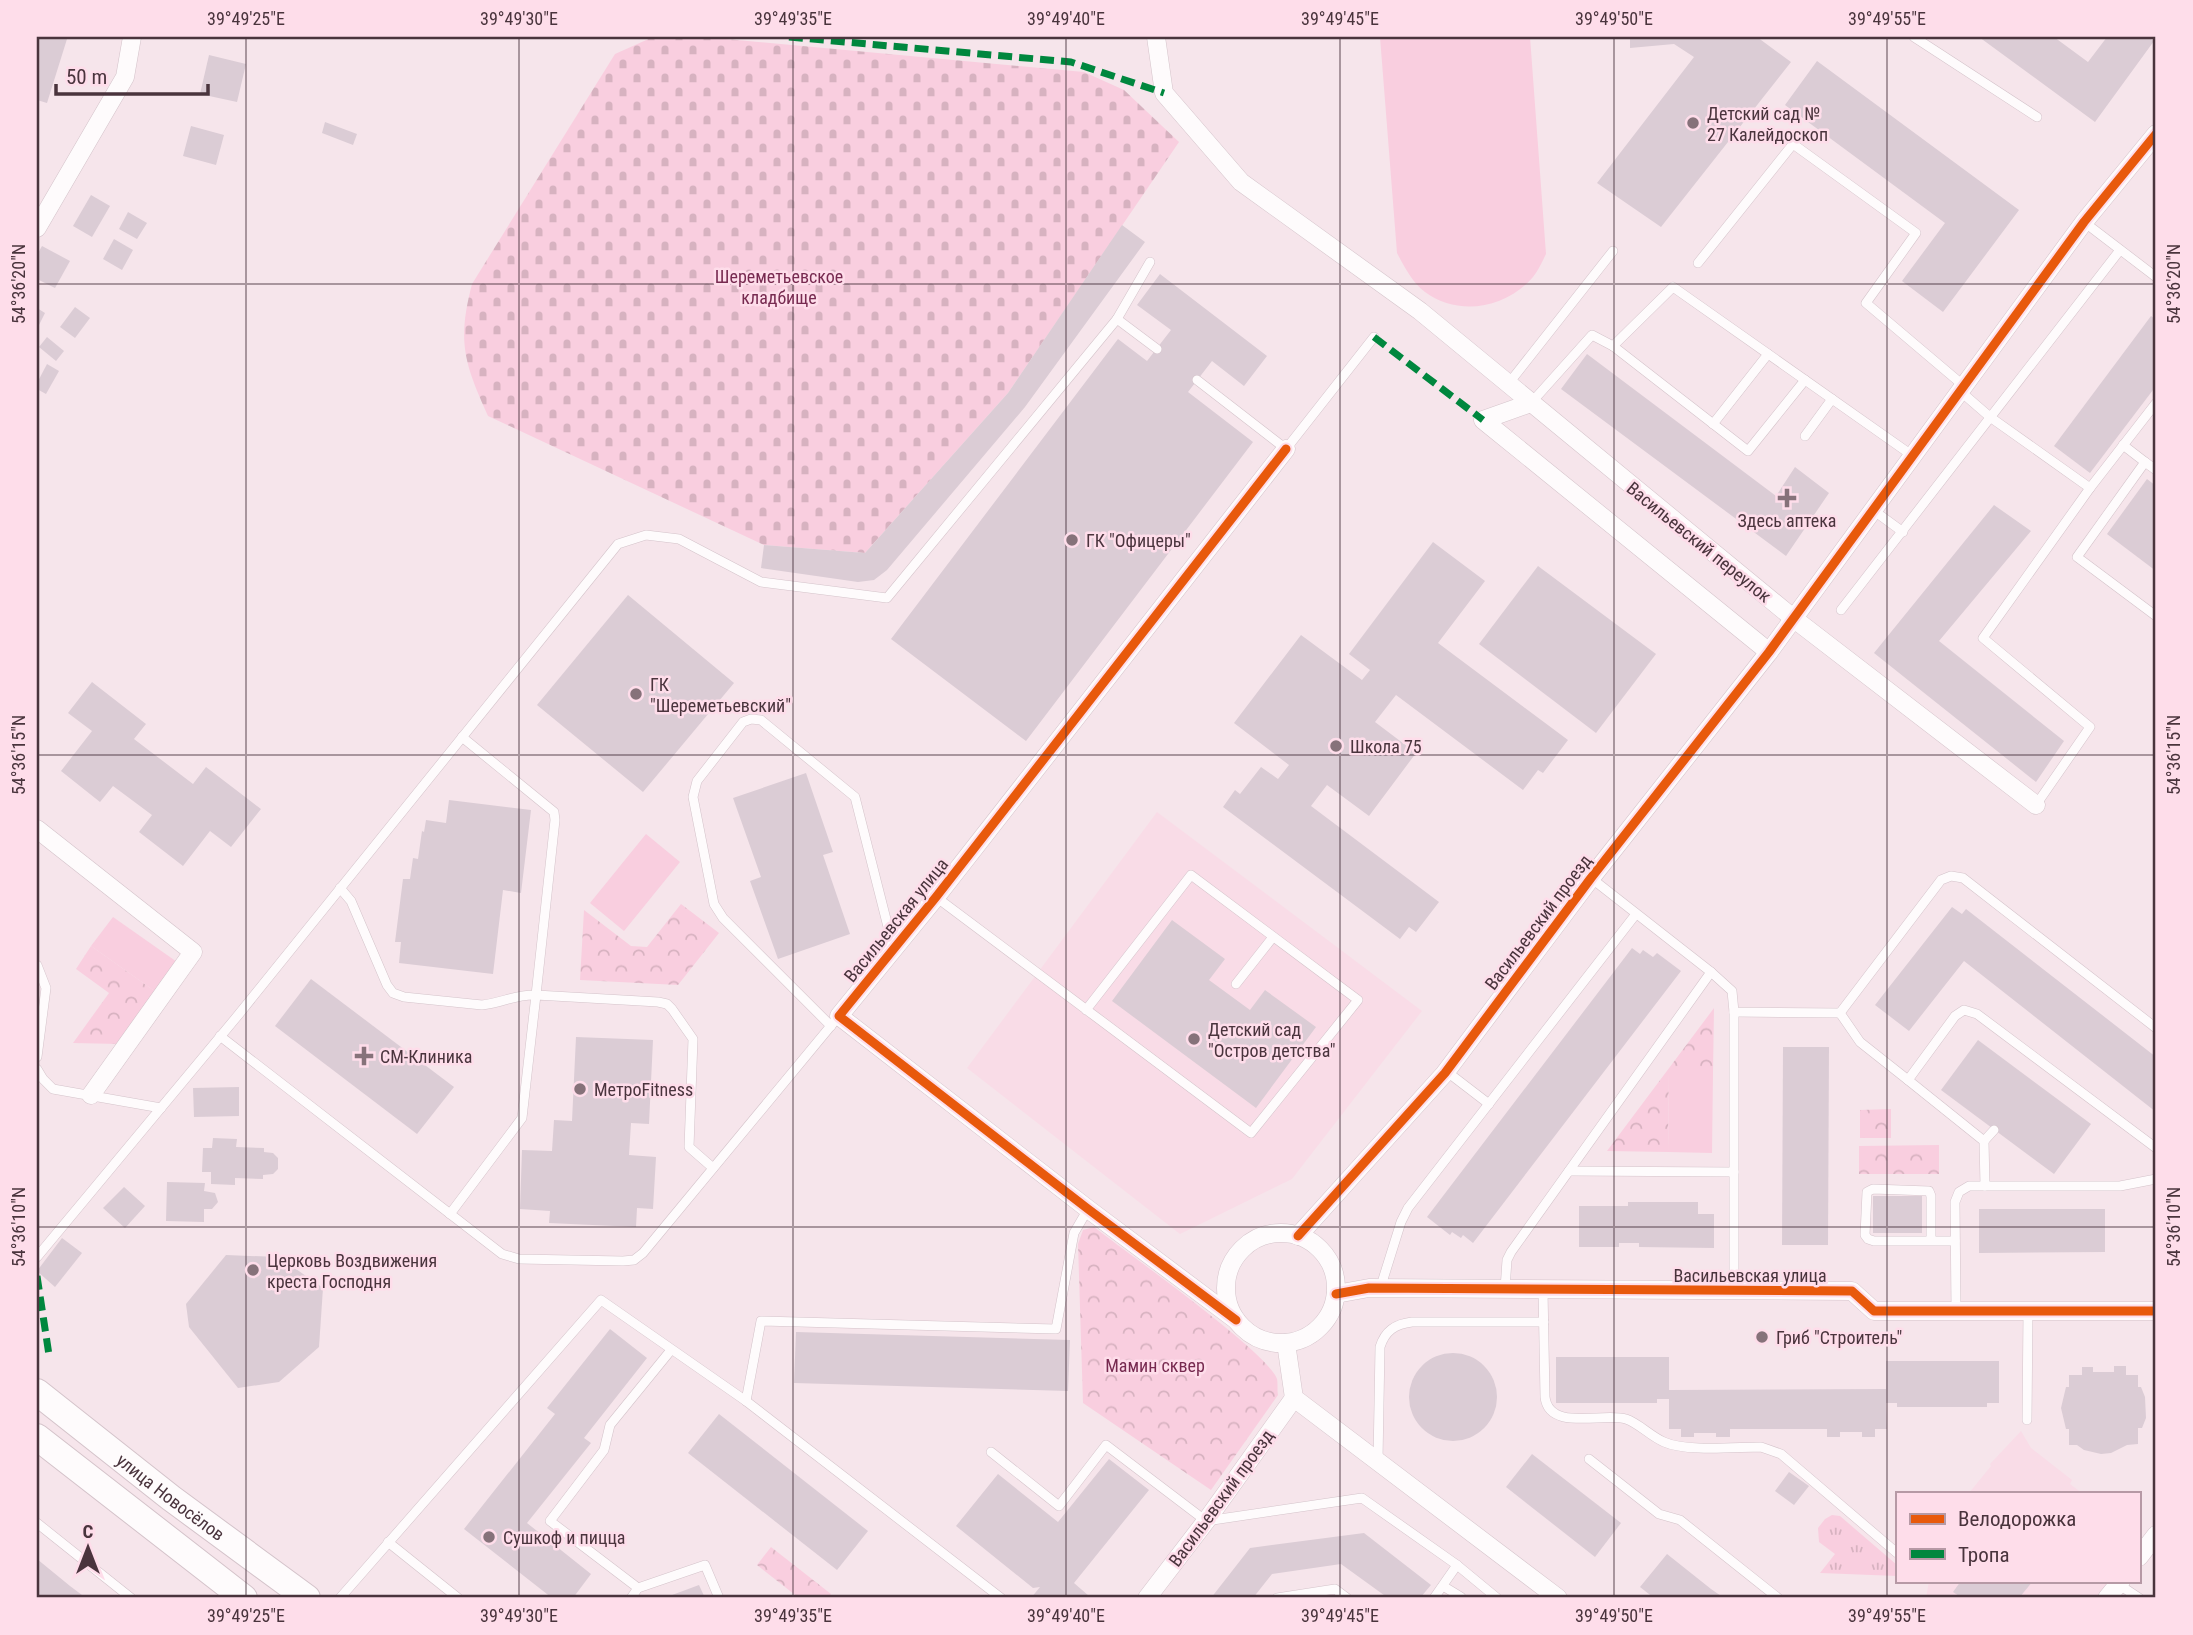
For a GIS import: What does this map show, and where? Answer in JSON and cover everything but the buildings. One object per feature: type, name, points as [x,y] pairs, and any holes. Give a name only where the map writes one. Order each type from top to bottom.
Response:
[{"type":"main road","name":"улица Новосёлов","points":[[37,1392],[171,1498],[307,1598]]},
{"type":"main road","name":"улица Новосёлов","points":[[37,1437],[244,1598]]},
{"type":"street","points":[[37,228],[125,77],[132,37]]},
{"type":"street","name":"Васильевский переулок","points":[[1156,37],[1164,93],[1241,182],[1420,311],[1793,618],[2036,805]]},
{"type":"street","name":"Васильевский проезд","points":[[1298,1236],[1446,1071],[1591,878],[1769,652],[2084,222],[2156,134]]},
{"type":"street","points":[[1531,403],[1483,420],[1769,652]]},
{"type":"street","name":"Васильевская улица","points":[[835,1021],[936,897],[1286,449]]},
{"type":"street","points":[[37,829],[194,952],[91,1096]]},
{"type":"street","points":[[835,1021],[1088,1209],[1250,1334],[1267,1341],[1286,1343],[1304,1338],[1319,1327],[1330,1312],[1336,1294],[1334,1275],[1327,1258],[1314,1244],[1298,1236],[1279,1233],[1262,1236],[1247,1244],[1236,1256],[1228,1272],[1228,1306],[1236,1321]]},
{"type":"street","name":"Васильевская улица","points":[[1336,1294],[1380,1289],[1852,1291],[1874,1311],[2156,1311]]},
{"type":"street","points":[[1286,1343],[1294,1398],[1558,1598]]},
{"type":"street","name":"Васильевский проезд","points":[[1147,1598],[1294,1398]]},
{"type":"street","points":[[2140,1556],[2156,1535]]},
{"type":"lane","points":[[1914,37],[2037,117]]},
{"type":"lane","points":[[1698,263],[1793,144],[1916,233],[1866,303],[1990,417],[2090,488]]},
{"type":"lane","points":[[2084,222],[2156,277]]},
{"type":"lane","points":[[1841,610],[2120,250]]},
{"type":"lane","points":[[1509,383],[1614,251]]},
{"type":"lane","points":[[37,1257],[341,888],[618,544],[646,536],[678,539],[761,582],[887,598],[1117,319],[1150,262]]},
{"type":"lane","points":[[1613,346],[1672,287],[1913,456]]},
{"type":"lane","points":[[1117,319],[1157,349]]},
{"type":"lane","points":[[1531,403],[1592,335],[1613,346],[1748,451],[1805,380]]},
{"type":"lane","points":[[1197,380],[1286,449],[1340,376],[1374,337]]},
{"type":"lane","points":[[1713,424],[1768,354]]},
{"type":"lane","points":[[1805,436],[1832,399]]},
{"type":"lane","points":[[2036,805],[2090,727],[1983,638],[2090,488],[2156,403]]},
{"type":"lane","points":[[2123,444],[2156,470]]},
{"type":"lane","points":[[2145,462],[2077,556],[2156,616]]},
{"type":"lane","points":[[1873,510],[1903,532]]},
{"type":"lane","points":[[220,1036],[510,1258],[634,1260],[835,1021],[723,918],[714,904],[692,797],[697,780],[743,722],[761,720],[855,797],[888,927],[900,941]]},
{"type":"lane","points":[[450,1214],[522,1118],[555,820],[554,812],[462,737]]},
{"type":"lane","points":[[936,897],[1086,1010],[1251,1133],[1358,1000],[1191,875],[1086,1010]]},
{"type":"lane","points":[[1840,1013],[1941,880],[1951,876],[1963,878],[2156,1028]]},
{"type":"lane","points":[[1591,878],[1732,991],[1734,1291]]},
{"type":"lane","points":[[341,888],[351,901],[387,985],[393,993],[404,997],[494,1004],[517,995],[536,995],[667,1004],[693,1039],[689,1147],[713,1168]]},
{"type":"lane","points":[[1380,1289],[1404,1215],[1636,914]]},
{"type":"lane","points":[[1236,985],[1273,937]]},
{"type":"lane","points":[[37,965],[46,988],[37,1057]]},
{"type":"lane","points":[[1505,1289],[1507,1260],[1711,972]]},
{"type":"lane","points":[[1908,1080],[1955,1016],[1964,1010],[1977,1014],[2156,1148]]},
{"type":"lane","points":[[1734,1012],[1840,1013]]},
{"type":"lane","points":[[1840,1013],[1860,1042],[1984,1141]]},
{"type":"lane","points":[[37,1069],[53,1089],[161,1108]]},
{"type":"lane","points":[[1446,1071],[1489,1104]]},
{"type":"lane","points":[[1985,1186],[1984,1141],[1994,1130]]},
{"type":"lane","points":[[1569,1171],[1734,1172]]},
{"type":"lane","points":[[1956,1311],[1955,1202],[1959,1192],[1969,1186],[2120,1186],[2156,1179]]},
{"type":"lane","points":[[1931,1241],[1929,1191],[1873,1189],[1867,1192],[1865,1222],[1868,1239],[1874,1241],[1931,1241],[1955,1241]]},
{"type":"lane","points":[[746,1401],[761,1321],[1056,1329],[1074,1233],[1088,1209]]},
{"type":"lane","points":[[1544,1290],[1545,1403],[1553,1413],[1566,1418],[1625,1419],[1665,1443],[1695,1447],[1772,1449],[1896,1552]]},
{"type":"lane","points":[[340,1598],[601,1300],[746,1401],[1001,1598]]},
{"type":"lane","points":[[2027,1420],[2028,1311]]},
{"type":"lane","points":[[1378,1462],[1380,1347],[1384,1335],[1401,1323],[1412,1322],[1544,1322]]},
{"type":"lane","points":[[638,1588],[550,1521],[604,1450],[610,1425],[671,1350]]},
{"type":"lane","points":[[991,1452],[1059,1506],[1106,1445],[1206,1521],[1362,1498],[1457,1565],[1497,1598]]},
{"type":"lane","points":[[1589,1459],[1659,1514],[1680,1520],[1778,1598]]},
{"type":"lane","points":[[37,1524],[131,1598]]},
{"type":"lane","points":[[388,1542],[458,1598]]},
{"type":"lane","points":[[631,1598],[638,1588],[705,1565],[719,1598]]},
{"type":"lane","points":[[1434,1598],[1457,1565]]},
{"type":"lane","points":[[1443,1586],[1461,1597]]},
{"type":"lane","points":[[2115,1588],[2139,1598]]},
{"type":"lane","points":[[1277,1598],[1335,1589],[1347,1598]]},
{"type":"shaded area","name":"Детский сад \"Остров детства\"","points":[[1157,812],[1422,1011],[1292,1179],[1180,1234],[967,1068]]},
{"type":"shaded area","points":[[2021,1431],[2031,1448],[2072,1480],[2070,1484],[2081,1492],[1970,1492],[1990,1464]]},
{"type":"shaded area","points":[[1929,1582],[2110,1582],[2098,1598],[1926,1598]]},
{"type":"green space","name":"Шереметьевское кладбище","points":[[653,37],[704,37],[1084,72],[1124,90],[1179,142],[1008,393],[865,553],[764,545],[488,416],[473,381],[464,337],[472,284],[615,54]]},
{"type":"green space","points":[[1380,37],[1530,37],[1546,254],[1533,277],[1510,296],[1482,306],[1452,305],[1438,300],[1416,284],[1397,253]]},
{"type":"green space","points":[[646,834],[680,862],[624,931],[590,903]]},
{"type":"green space","points":[[681,904],[719,933],[678,985],[580,980],[584,910],[631,946],[647,947]]},
{"type":"green space","points":[[113,917],[177,962],[156,992],[91,946]]},
{"type":"green space","points":[[91,946],[156,992],[119,1044],[73,1043],[109,993],[76,969]]},
{"type":"green space","points":[[1714,1008],[1713,1073],[1669,1073],[1668,1152],[1607,1151]]},
{"type":"green space","points":[[1669,1073],[1713,1073],[1712,1153],[1668,1152]]},
{"type":"green space","points":[[1891,1109],[1891,1138],[1860,1138],[1860,1110]]},
{"type":"green space","points":[[1939,1145],[1939,1174],[1859,1174],[1859,1146]]},
{"type":"green space","name":"Мамин сквер","points":[[1094,1227],[1223,1326],[1268,1366],[1277,1379],[1278,1395],[1211,1490],[1083,1403],[1078,1244],[1083,1230]]},
{"type":"green space","points":[[1832,1515],[1840,1516],[1896,1564],[1896,1576],[1820,1573],[1835,1554],[1819,1542],[1818,1528]]},
{"type":"green space","points":[[771,1547],[831,1594],[827,1598],[799,1598],[757,1565]]},
{"type":"marked path","points":[[789,37],[1071,62],[1164,93]]},
{"type":"marked path","points":[[1374,337],[1483,420]]},
{"type":"marked path","points":[[37,1276],[49,1355]]},
{"type":"cycle path","points":[[1298,1236],[1445,1073],[1591,878],[1769,652],[2084,222],[2156,134]]},
{"type":"cycle path","points":[[1236,1320],[839,1016],[936,897],[1286,449]]},
{"type":"cycle path","points":[[1336,1294],[1369,1288],[1852,1291],[1874,1311],[2156,1311]]},
{"type":"place","name":"Детский сад № 27 Калейдоскоп","points":[[1693,123]]},
{"type":"place","name":"Здесь аптека","points":[[1787,498]]},
{"type":"place","name":"ГК \"Офицеры\"","points":[[1072,540]]},
{"type":"place","name":"ГК \"Шереметьевский\"","points":[[636,694]]},
{"type":"place","name":"Школа 75","points":[[1336,746]]},
{"type":"place","name":"Детский сад \"Остров детства\"","points":[[1194,1039]]},
{"type":"place","name":"СМ-Клиника","points":[[364,1056]]},
{"type":"place","name":"МетроFitness","points":[[580,1089]]},
{"type":"place","name":"Церковь Воздвижения креста Господня","points":[[253,1270]]},
{"type":"place","name":"Гриб \"Строитель\"","points":[[1762,1337]]},
{"type":"place","name":"Сушкоф и пицца","points":[[489,1537]]}]
